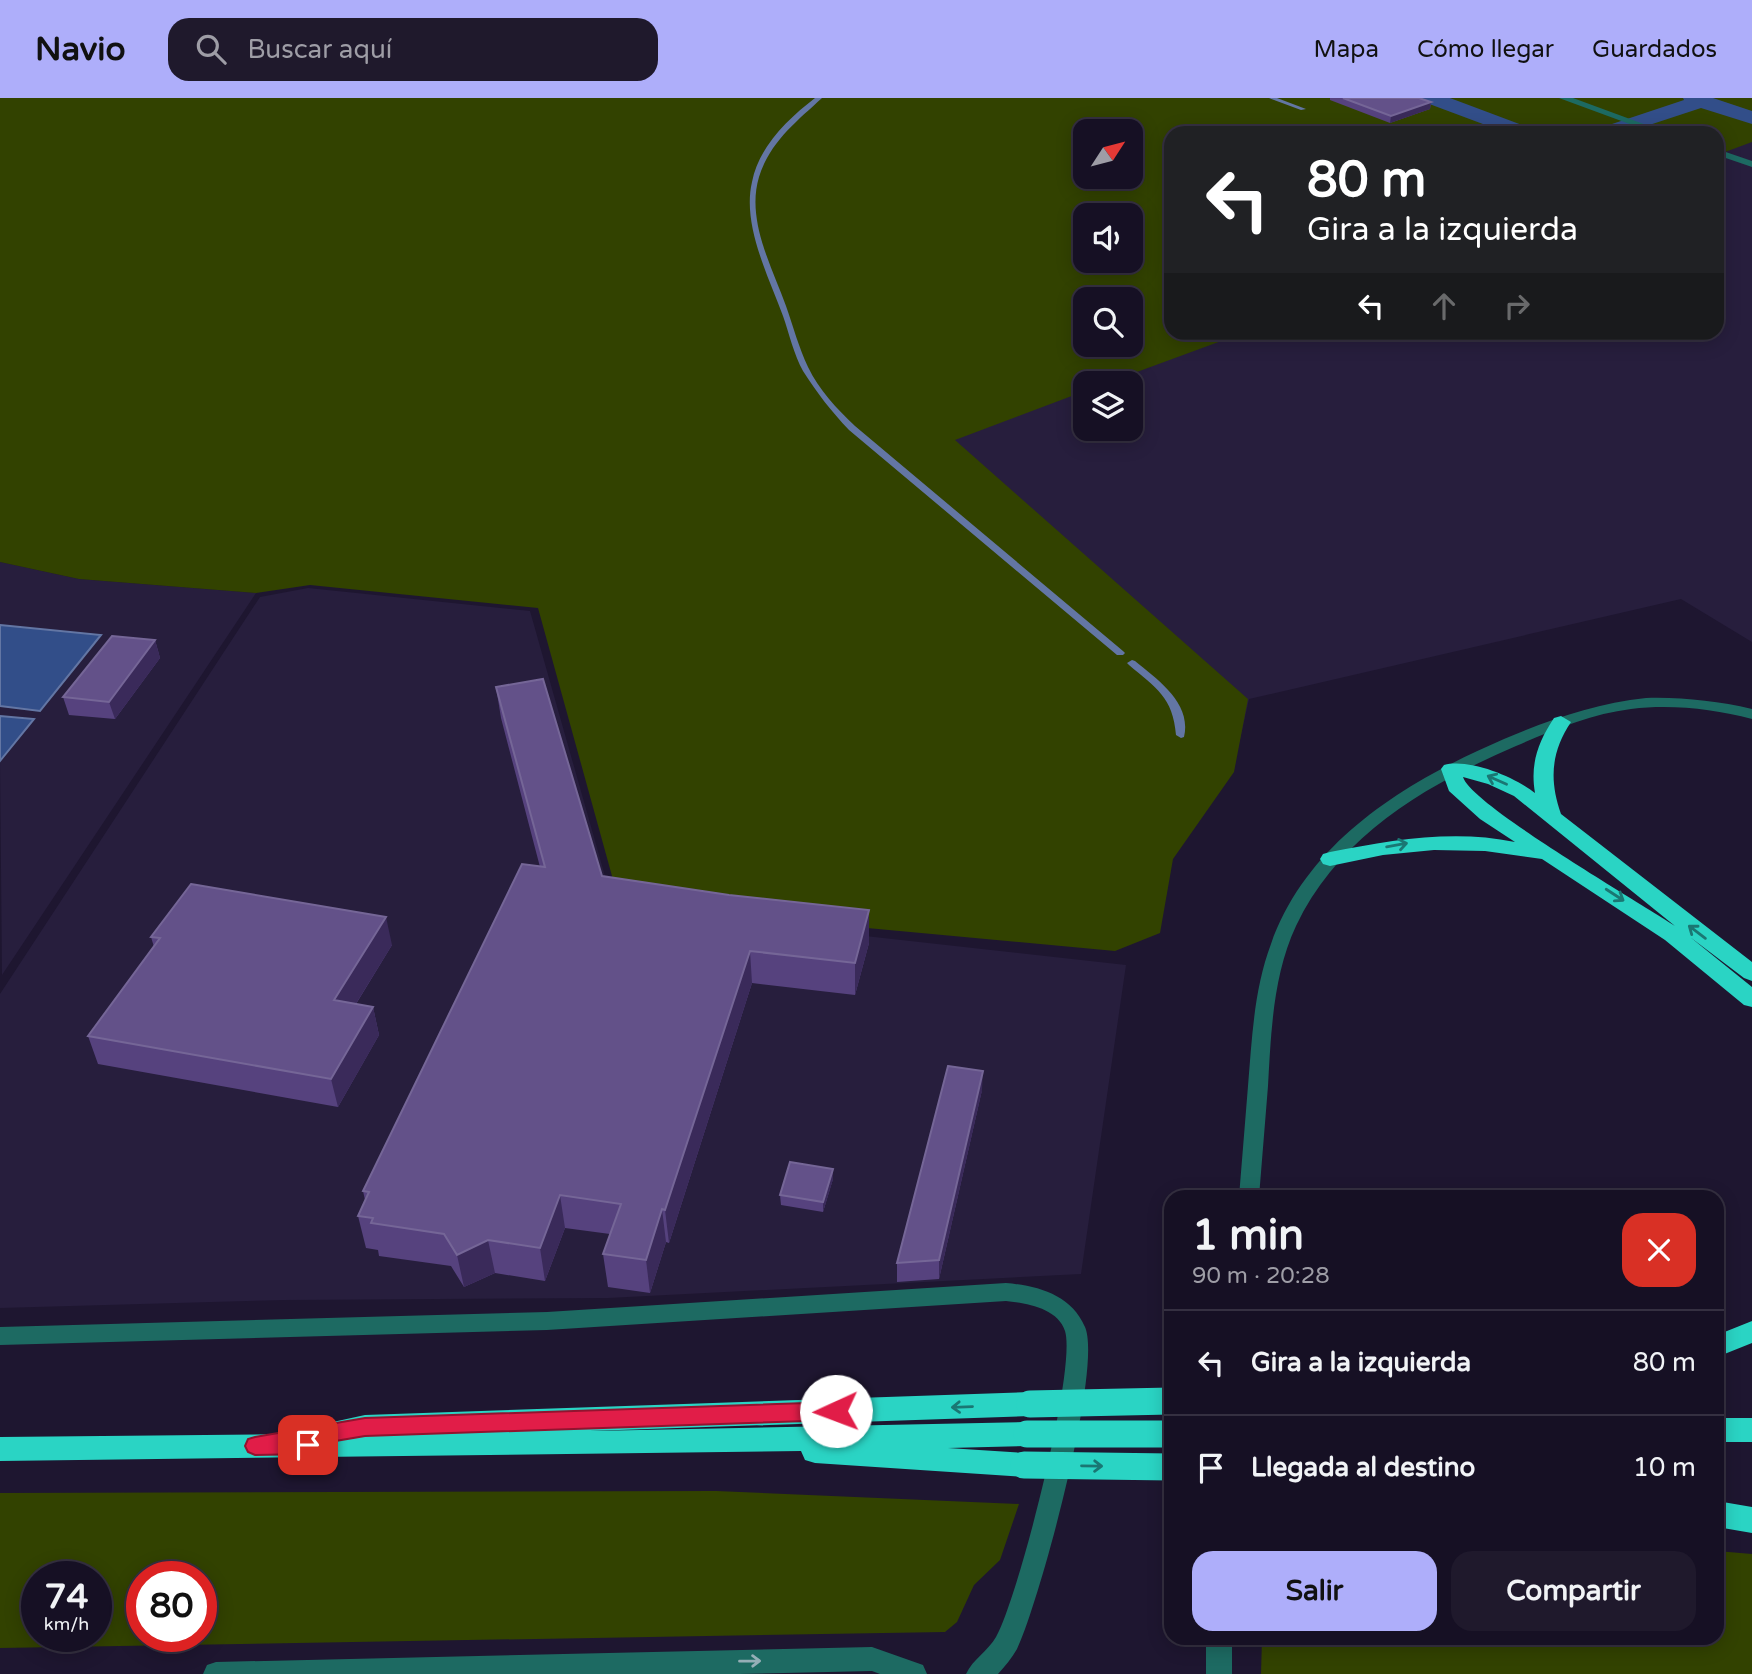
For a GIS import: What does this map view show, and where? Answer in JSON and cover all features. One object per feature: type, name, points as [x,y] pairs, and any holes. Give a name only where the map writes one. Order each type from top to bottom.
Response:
[{"type":"highway","points":[[1552,817],[1544,796],[1541,775],[1549,738],[1561,722]]},
{"type":"highway","points":[[1752,973],[1668,910],[1521,792],[1500,779],[1480,772],[1451,769],[1456,787],[1468,801],[1673,935],[1752,999]]},
{"type":"highway","points":[[1330,859],[1413,843],[1446,841],[1515,848],[1556,860]]},
{"type":"highway","points":[[1724,1343],[1752,1332]]},
{"type":"highway","points":[[255,1446],[365,1427],[1164,1401]]},
{"type":"highway","points":[[1724,1430],[1752,1430]]},
{"type":"highway","points":[[0,1449],[1164,1434]]},
{"type":"highway","points":[[680,1442],[1024,1465],[1164,1467]]},
{"type":"highway","points":[[1724,1515],[1752,1520]]},
{"type":"street","points":[[1564,98],[1644,126]]},
{"type":"street","points":[[1724,154],[1752,164]]},
{"type":"street","points":[[1250,1190],[1265,999],[1275,957],[1286,926],[1304,893],[1330,859],[1387,809],[1451,769],[1590,711],[1644,703],[1702,705],[1752,714]]},
{"type":"street","points":[[0,1336],[547,1321],[978,1293],[1030,1293],[1055,1304],[1070,1319],[1077,1334],[1073,1389],[1041,1543],[1007,1643],[992,1664],[979,1674]]},
{"type":"street","points":[[1219,1645],[1219,1674]]},
{"type":"street","points":[[216,1674],[872,1658],[914,1674]]},
{"type":"shaded area","points":[[813,98],[1752,98],[1752,642],[1681,599],[1249,699],[1233,771],[906,479]]},
{"type":"shaded area","points":[[0,562],[79,579],[256,593],[2,975],[0,761],[33,720],[0,716],[0,706],[41,710],[101,634],[0,625]]},
{"type":"shaded area","points":[[308,588],[530,611],[614,908],[1126,965],[1081,1274],[608,1298],[285,1300],[0,1308],[0,994],[260,597]]},
{"type":"green space","points":[[0,98],[1752,98],[1752,142],[1724,152],[1724,126],[1164,126],[1164,340],[1224,340],[1140,371],[1073,371],[1073,396],[955,440],[1248,699],[1234,772],[1173,859],[1160,933],[1115,951],[620,905],[538,608],[310,585],[256,593],[79,579],[0,562]]},
{"type":"green space","points":[[716,1491],[1019,1504],[1000,1560],[974,1585],[957,1622],[945,1632],[217,1644],[217,1561],[126,1561],[126,1646],[112,1646],[112,1561],[21,1561],[21,1648],[0,1648],[0,1493]]},
{"type":"green space","points":[[1724,1552],[1752,1554],[1752,1674],[1261,1674],[1262,1645],[1724,1645]]},
{"type":"water","points":[[0,625],[101,635],[40,711],[0,706]]},
{"type":"water","points":[[0,716],[34,719],[0,761]]},
{"type":"building","points":[[1343,98],[1419,98],[1431,102],[1391,116]]},
{"type":"building","points":[[112,636],[155,640],[109,702],[63,697]]},
{"type":"building","points":[[543,679],[602,876],[729,895],[869,910],[855,963],[750,951],[646,1260],[603,1254],[621,1204],[560,1195],[540,1248],[488,1240],[457,1255],[444,1234],[371,1223],[373,1218],[358,1216],[369,1192],[363,1191],[522,864],[545,867],[496,687]]},
{"type":"building","points":[[191,884],[386,917],[334,1000],[373,1007],[331,1079],[88,1036],[160,938],[151,937]]},
{"type":"building","points":[[948,1066],[983,1071],[939,1260],[897,1263]]},
{"type":"building","points":[[790,1162],[833,1169],[823,1202],[780,1195]]},
{"type":"waterway","points":[[819,98],[792,121],[770,148],[761,163],[752,196],[758,238],[805,368],[830,406],[852,428],[1120,653]]},
{"type":"waterway","points":[[1272,98],[1303,109]]},
{"type":"waterway","points":[[1431,98],[1507,126]]},
{"type":"waterway","points":[[1693,98],[1752,118]]},
{"type":"waterway","points":[[1625,126],[1701,101]]},
{"type":"waterway","points":[[1132,663],[1167,693],[1177,711],[1181,735]]},
{"type":"route","points":[[308,1445],[255,1446],[365,1427],[836,1411]]}]
